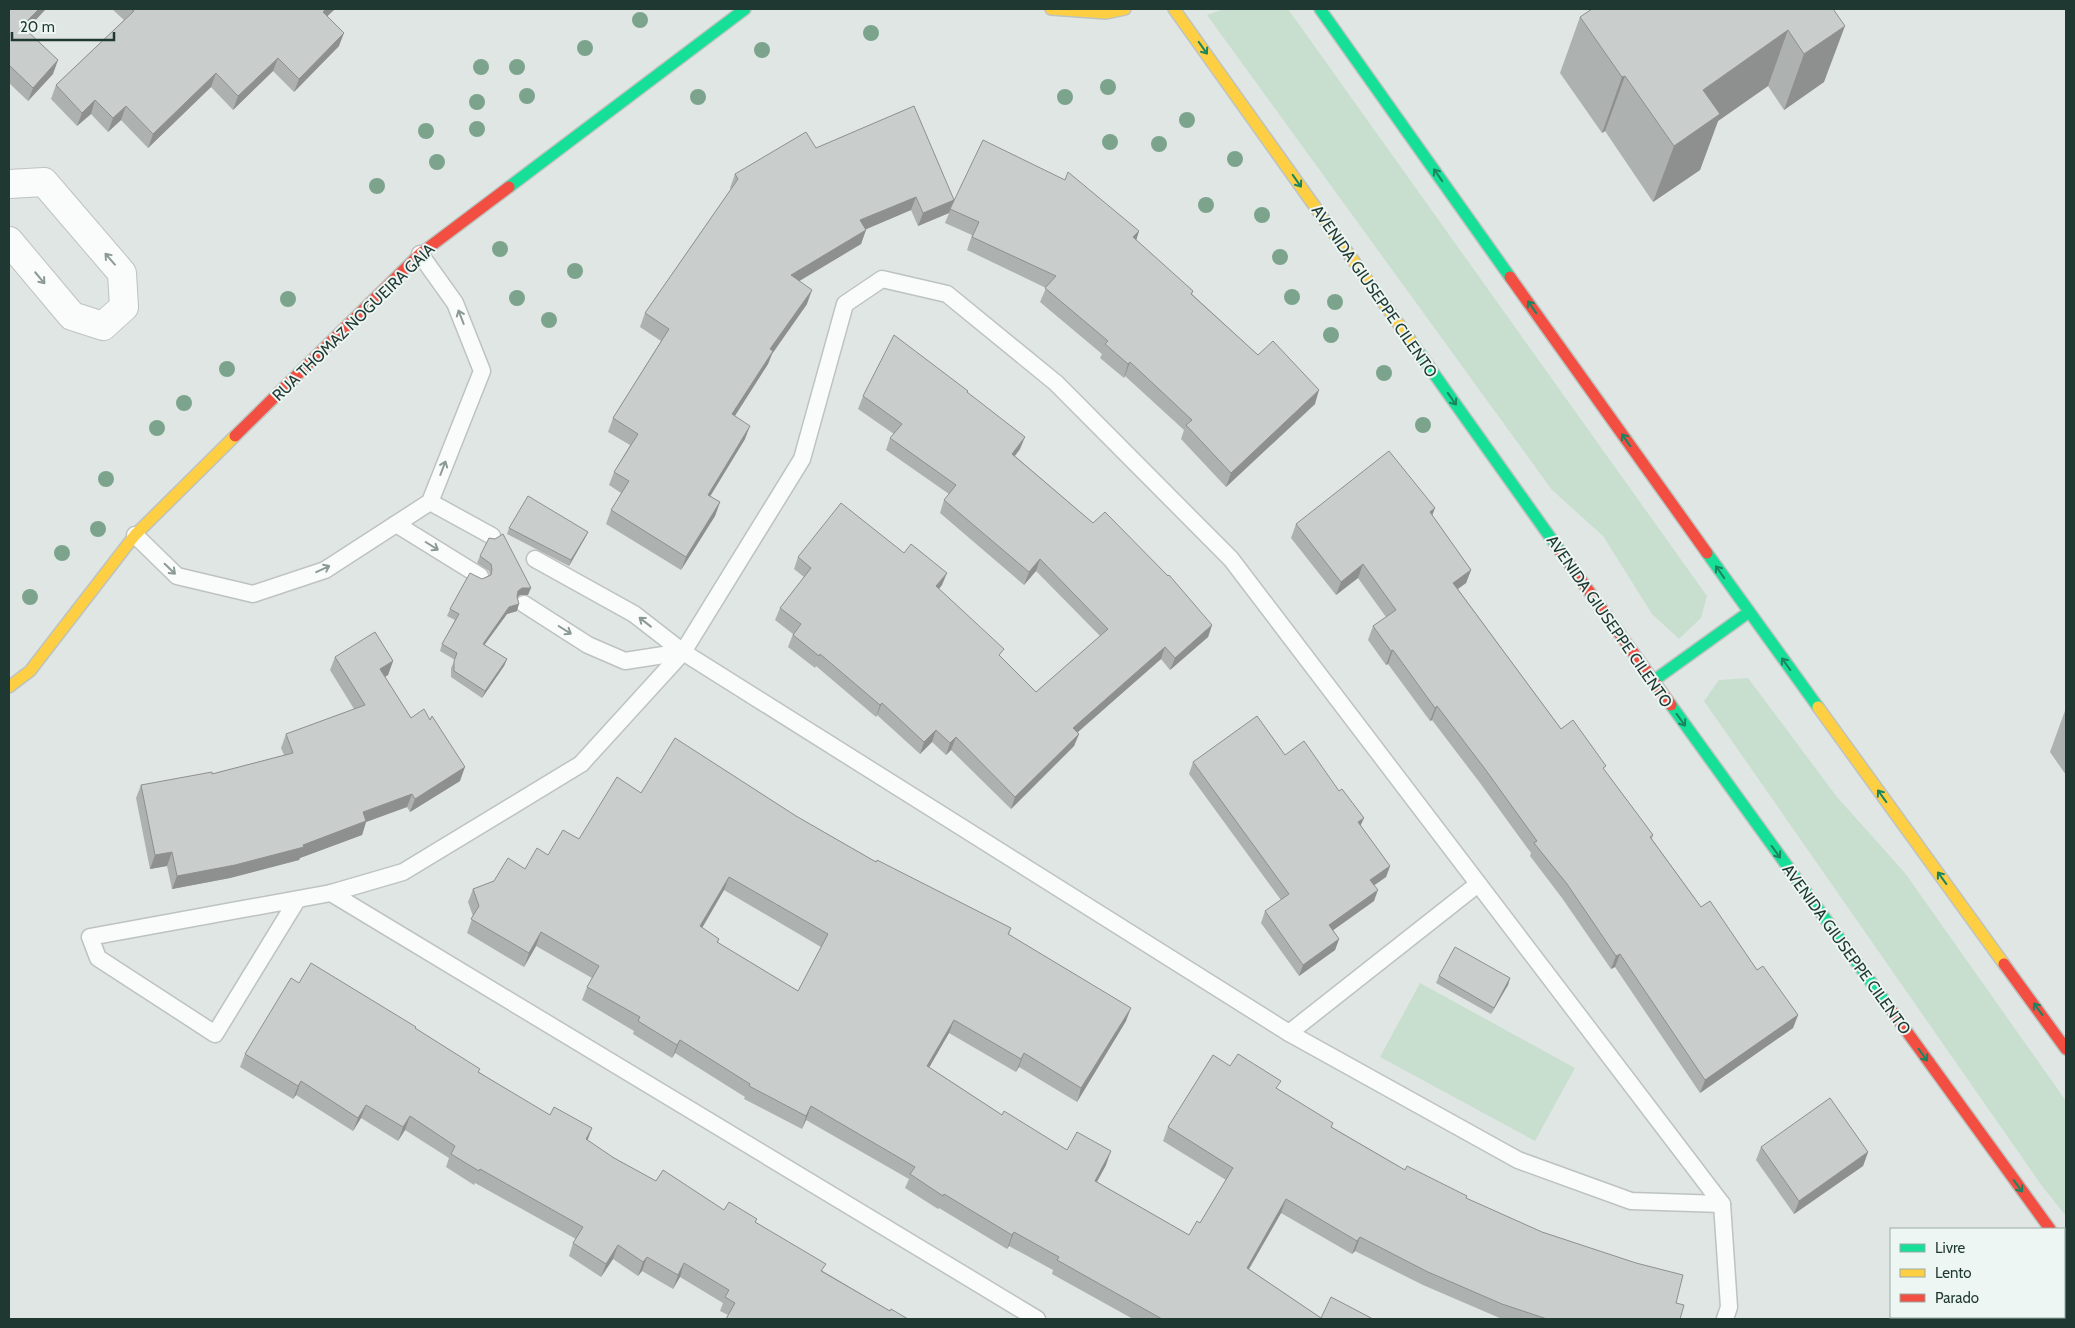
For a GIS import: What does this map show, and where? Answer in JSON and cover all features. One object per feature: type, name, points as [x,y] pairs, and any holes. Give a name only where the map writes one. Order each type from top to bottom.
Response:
[{"type":"street","name":"RUA THOMAZ NOGUEIRA GAIA","points":[[9,687],[30,671],[135,536],[420,254],[745,9]]},
{"type":"street","points":[[1051,9],[1106,13],[1125,9]]},
{"type":"street","name":"AVENIDA GIUSEPPE CILENTO","points":[[1174,9],[1653,681],[2049,1228]]},
{"type":"street","points":[[1320,9],[1749,612],[2066,1049]]},
{"type":"street","points":[[9,184],[44,182],[122,273],[124,308],[102,326],[72,316],[9,241]]},
{"type":"street","points":[[1653,681],[1749,612]]},
{"type":"lane","points":[[135,536],[177,576],[253,594],[325,570],[430,502],[482,371],[455,303],[420,254]]},
{"type":"lane","points":[[297,900],[215,1034],[98,958],[90,937],[287,901],[332,894],[403,872],[580,764],[683,652],[802,459],[845,304],[882,279],[947,294],[1056,383],[1231,558],[1722,1204],[1729,1307],[1725,1319]]},
{"type":"lane","points":[[430,502],[492,536]]},
{"type":"lane","points":[[396,524],[480,576]]},
{"type":"lane","points":[[535,559],[634,614],[683,652],[1289,1033],[1518,1160],[1631,1201],[1722,1204]]},
{"type":"lane","points":[[524,604],[588,645],[625,661],[683,652]]},
{"type":"lane","points":[[1289,1033],[1478,884]]},
{"type":"lane","points":[[332,894],[1037,1319]]},
{"type":"green space","points":[[1224,9],[1288,9],[1707,596],[1701,618],[1679,639],[1652,614],[1603,536],[1552,490],[1207,15]]},
{"type":"green space","points":[[1748,678],[1837,797],[1905,873],[2066,1101],[2066,1216],[2042,1186],[1704,701],[1719,680]]},
{"type":"green space","points":[[1420,983],[1575,1068],[1535,1141],[1380,1057]]},
{"type":"building","points":[[9,9],[39,9],[22,26],[58,60],[33,88],[9,65]]},
{"type":"building","points":[[131,9],[326,9],[323,12],[344,33],[299,79],[278,58],[238,96],[216,73],[153,134],[126,106],[113,118],[95,100],[82,113],[56,85],[134,11]]},
{"type":"building","points":[[1592,9],[1833,9],[1845,26],[1804,54],[1788,30],[1703,90],[1720,114],[1674,146],[1625,76],[1622,77],[1580,17]]},
{"type":"building","points":[[914,106],[954,200],[923,213],[916,197],[860,220],[866,230],[791,275],[812,290],[770,349],[773,351],[732,414],[750,426],[708,495],[720,502],[686,557],[611,510],[629,481],[614,472],[638,434],[613,418],[669,329],[645,313],[738,179],[735,174],[806,132],[816,148]]},
{"type":"building","points":[[983,140],[1065,180],[1068,172],[1139,231],[1133,237],[1193,291],[1191,294],[1258,355],[1273,341],[1319,390],[1231,473],[1186,425],[1192,420],[1130,362],[1128,364],[1105,344],[1108,341],[1045,288],[1056,276],[972,237],[979,222],[950,209]]},
{"type":"building","points":[[894,335],[1025,437],[1012,454],[1093,523],[1105,512],[1169,575],[1212,625],[1175,658],[1165,647],[1073,728],[1079,734],[1015,797],[956,737],[950,743],[936,730],[924,742],[882,703],[880,705],[820,654],[819,656],[793,635],[801,624],[780,608],[811,568],[798,557],[841,503],[904,553],[911,544],[947,573],[936,586],[1004,649],[999,655],[1036,692],[1108,629],[1040,559],[1029,572],[944,500],[956,485],[890,438],[902,424],[863,396]]},
{"type":"building","points":[[1389,451],[1435,508],[1430,512],[1471,570],[1453,583],[1561,729],[1573,720],[1606,766],[1603,768],[1653,835],[1650,837],[1701,907],[1710,901],[1757,970],[1763,966],[1798,1015],[1705,1080],[1620,954],[1616,956],[1567,884],[1534,843],[1537,841],[1485,769],[1437,706],[1435,708],[1373,626],[1396,610],[1363,564],[1341,582],[1296,524]]},
{"type":"building","points":[[528,496],[588,532],[571,560],[509,528]]},
{"type":"building","points":[[503,534],[531,588],[522,588],[518,591],[519,604],[509,607],[483,644],[507,659],[485,691],[454,671],[454,661],[457,653],[442,644],[459,614],[450,609],[470,573],[482,579],[491,575],[491,564],[480,556],[489,538],[495,539]]},
{"type":"building","points":[[375,632],[393,661],[380,669],[411,718],[424,709],[430,720],[432,716],[465,767],[415,799],[412,794],[363,812],[366,821],[303,845],[304,847],[235,865],[177,876],[172,852],[155,855],[141,785],[212,772],[212,774],[293,753],[286,734],[365,705],[335,657]]},
{"type":"building","points":[[1257,716],[1285,755],[1304,741],[1339,791],[1342,789],[1364,818],[1358,822],[1390,866],[1370,880],[1378,890],[1329,925],[1339,939],[1303,965],[1265,911],[1289,894],[1193,762]]},
{"type":"building","points":[[675,738],[796,816],[876,862],[877,860],[1011,928],[1008,934],[1131,1008],[1081,1088],[1024,1053],[1021,1059],[954,1020],[927,1066],[1002,1115],[1004,1111],[1067,1150],[1077,1132],[1111,1151],[1095,1181],[1189,1235],[1197,1221],[1200,1223],[1233,1168],[1168,1127],[1213,1055],[1230,1066],[1238,1054],[1281,1081],[1276,1088],[1333,1123],[1331,1127],[1405,1170],[1407,1166],[1467,1196],[1466,1198],[1542,1232],[1636,1263],[1683,1275],[1676,1303],[1684,1305],[1680,1319],[1547,1319],[1502,1304],[1428,1272],[1360,1237],[1357,1241],[1286,1199],[1247,1268],[1321,1318],[1331,1297],[1373,1319],[1162,1319],[1057,1260],[1059,1257],[1014,1232],[1012,1235],[944,1194],[943,1196],[910,1174],[915,1167],[811,1106],[806,1116],[749,1086],[750,1084],[680,1040],[677,1045],[638,1021],[640,1017],[587,987],[599,966],[541,932],[529,953],[471,919],[479,906],[473,889],[494,881],[508,858],[525,869],[537,848],[548,855],[563,830],[579,839],[617,777],[641,793]],"holes":[[[729,877],[828,934],[798,991],[717,942],[719,939],[700,926]]]},
{"type":"building","points":[[1455,947],[1510,978],[1494,1008],[1439,976]]},
{"type":"building","points":[[311,963],[416,1027],[480,1069],[478,1072],[550,1115],[554,1107],[592,1128],[586,1139],[614,1158],[656,1181],[663,1170],[724,1210],[729,1202],[757,1219],[755,1222],[826,1264],[821,1271],[890,1311],[891,1309],[908,1319],[726,1319],[735,1303],[725,1297],[729,1290],[684,1263],[678,1275],[647,1257],[643,1262],[618,1245],[606,1264],[573,1243],[583,1227],[451,1154],[455,1146],[410,1116],[403,1127],[366,1105],[358,1118],[301,1081],[298,1086],[245,1054],[291,978],[299,983]]},
{"type":"building","points":[[1830,1098],[1868,1152],[1799,1201],[1761,1147]]},
{"type":"traffic: fast","points":[[509,187],[745,9]]},
{"type":"traffic: fast","points":[[1320,9],[1510,277]]},
{"type":"traffic: fast","points":[[1410,340],[1560,551]]},
{"type":"traffic: fast","points":[[1707,553],[1818,707]]},
{"type":"traffic: fast","points":[[1653,681],[1749,612]]},
{"type":"traffic: fast","points":[[1671,705],[1889,1007]]},
{"type":"traffic: slow","points":[[1051,9],[1106,13],[1125,9]]},
{"type":"traffic: slow","points":[[1174,9],[1410,340]]},
{"type":"traffic: slow","points":[[9,687],[30,671],[135,535],[235,436]]},
{"type":"traffic: slow","points":[[1818,707],[2004,964]]},
{"type":"traffic: jam","points":[[235,436],[420,254],[509,187]]},
{"type":"traffic: jam","points":[[1510,277],[1707,553]]},
{"type":"traffic: jam","points":[[1560,551],[1671,705]]},
{"type":"traffic: jam","points":[[2004,964],[2066,1049]]},
{"type":"traffic: jam","points":[[1889,1007],[2049,1228]]}]
